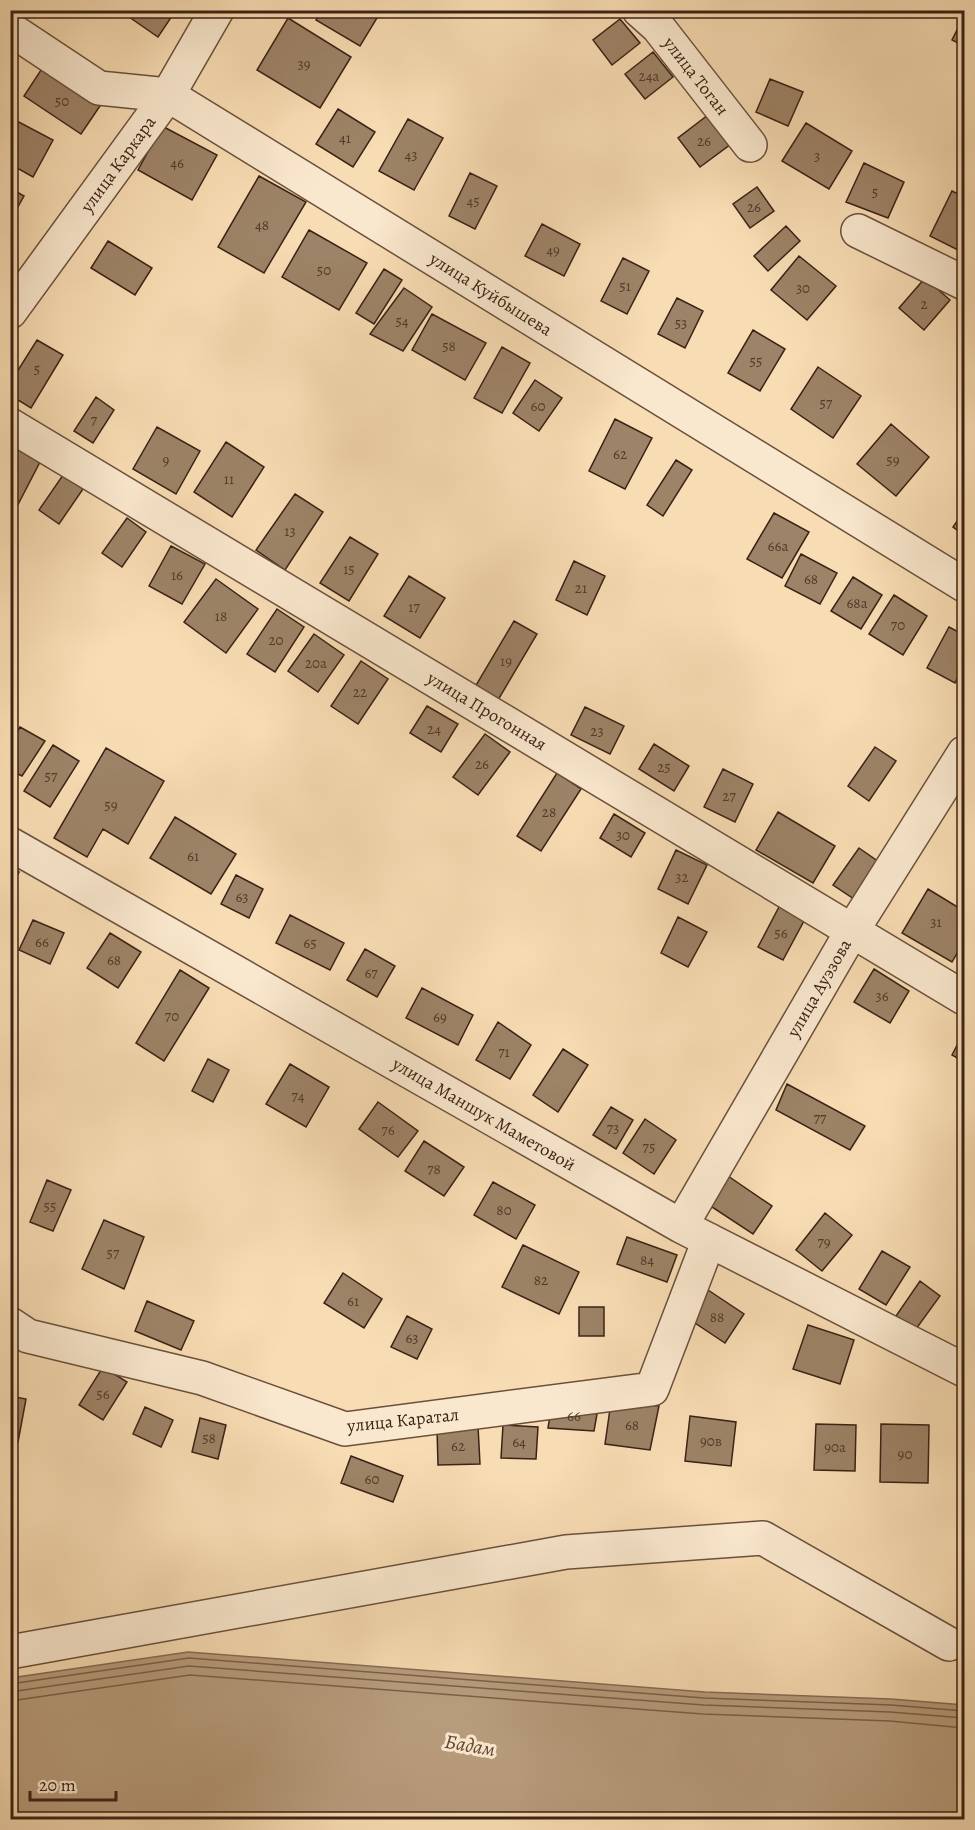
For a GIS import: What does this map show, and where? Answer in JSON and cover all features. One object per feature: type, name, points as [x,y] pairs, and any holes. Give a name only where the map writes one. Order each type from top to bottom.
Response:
[{"type":"street","name":"улица Каркара","points":[[10,312],[168,95],[217,10]]},
{"type":"street","name":"улица Тоган","points":[[639,10],[658,27],[750,145]]},
{"type":"street","name":"улица Куйбышева","points":[[10,29],[99,88],[168,95],[964,585]]},
{"type":"street","points":[[858,231],[964,283]]},
{"type":"street","name":"улица Прогонная","points":[[10,425],[964,998]]},
{"type":"street","name":"улица Ауэзова","points":[[695,1233],[852,931],[964,753]]},
{"type":"street","name":"улица Маншук Маметовой","points":[[10,844],[695,1233],[964,1370]]},
{"type":"street","name":"улица Каратал","points":[[10,1324],[28,1336],[202,1378],[345,1429],[652,1389],[695,1233]]},
{"type":"street","points":[[10,1652],[566,1552],[763,1538],[949,1644]]},
{"type":"water","name":"Бадам","points":[[188,1652],[705,1692],[891,1699],[964,1705],[964,1819],[11,1819],[11,1678]]},
{"type":"building","points":[[119,10],[176,10],[158,37]]},
{"type":"building","points":[[322,10],[376,10],[380,13],[360,46],[316,20]]},
{"type":"building","points":[[964,16],[964,46],[952,40]]},
{"type":"building","points":[[288,18],[351,57],[320,108],[257,70]]},
{"type":"building","points":[[620,19],[640,43],[612,65],[593,40]]},
{"type":"building","points":[[653,52],[673,77],[645,99],[625,74]]},
{"type":"building","points":[[43,67],[100,106],[81,134],[24,96]]},
{"type":"building","points":[[770,79],[803,92],[788,126],[756,112]]},
{"type":"building","points":[[338,109],[375,132],[353,167],[316,144]]},
{"type":"building","points":[[708,115],[731,144],[700,167],[678,138]]},
{"type":"building","points":[[13,119],[53,140],[33,177],[10,164],[10,124]]},
{"type":"building","points":[[408,119],[443,138],[414,190],[379,171]]},
{"type":"building","points":[[806,123],[852,151],[829,189],[782,161]]},
{"type":"building","points":[[162,126],[217,155],[192,200],[138,170]]},
{"type":"building","points":[[864,163],[904,182],[888,218],[846,202]]},
{"type":"building","points":[[470,173],[497,186],[475,229],[449,216]]},
{"type":"building","points":[[259,176],[306,202],[264,273],[218,247]]},
{"type":"building","points":[[757,187],[774,211],[750,228],[733,204]]},
{"type":"building","points":[[10,188],[24,196],[10,221]]},
{"type":"building","points":[[952,191],[964,197],[964,253],[930,236]]},
{"type":"building","points":[[542,224],[580,244],[564,276],[525,256]]},
{"type":"building","points":[[786,226],[800,241],[768,271],[754,256]]},
{"type":"building","points":[[309,230],[367,263],[339,310],[282,277]]},
{"type":"building","points":[[108,241],[152,268],[135,295],[91,268]]},
{"type":"building","points":[[799,256],[836,286],[807,320],[771,290]]},
{"type":"building","points":[[623,258],[649,271],[627,314],[601,301]]},
{"type":"building","points":[[384,269],[402,280],[374,324],[356,313]]},
{"type":"building","points":[[925,278],[950,300],[924,330],[899,308]]},
{"type":"building","points":[[404,288],[432,307],[403,351],[370,334]]},
{"type":"building","points":[[677,298],[703,311],[685,348],[658,334]]},
{"type":"building","points":[[432,314],[486,343],[465,380],[412,350]]},
{"type":"building","points":[[753,330],[785,349],[760,391],[728,373]]},
{"type":"building","points":[[37,340],[63,355],[31,408],[10,395],[10,383]]},
{"type":"building","points":[[502,347],[530,363],[502,413],[474,398]]},
{"type":"building","points":[[818,367],[861,396],[833,438],[791,409]]},
{"type":"building","points":[[535,380],[562,398],[539,431],[513,413]]},
{"type":"building","points":[[96,397],[114,410],[93,443],[74,431]]},
{"type":"building","points":[[615,419],[652,438],[625,489],[589,471]]},
{"type":"building","points":[[891,424],[929,457],[896,496],[857,464]]},
{"type":"building","points":[[157,427],[200,451],[176,494],[133,469]]},
{"type":"building","points":[[226,442],[264,467],[232,517],[194,492]]},
{"type":"building","points":[[15,447],[41,460],[10,520],[10,456]]},
{"type":"building","points":[[676,460],[692,470],[663,516],[647,505]]},
{"type":"building","points":[[63,475],[83,489],[59,524],[39,510]]},
{"type":"building","points":[[295,494],[323,512],[285,570],[256,550]]},
{"type":"building","points":[[964,511],[964,535],[953,527]]},
{"type":"building","points":[[774,513],[809,532],[782,578],[747,559]]},
{"type":"building","points":[[127,518],[146,532],[122,567],[102,553]]},
{"type":"building","points":[[350,537],[378,554],[349,601],[320,583]]},
{"type":"building","points":[[171,546],[205,564],[182,604],[149,586]]},
{"type":"building","points":[[801,554],[837,573],[820,604],[785,586]]},
{"type":"building","points":[[574,561],[605,576],[587,615],[556,600]]},
{"type":"building","points":[[409,576],[445,598],[420,638],[384,616]]},
{"type":"building","points":[[853,577],[882,595],[861,629],[831,611]]},
{"type":"building","points":[[216,579],[258,609],[226,653],[184,622]]},
{"type":"building","points":[[894,595],[927,616],[903,655],[869,634]]},
{"type":"building","points":[[277,609],[304,627],[275,672],[247,654]]},
{"type":"building","points":[[514,621],[537,634],[498,700],[475,687]]},
{"type":"building","points":[[949,627],[964,635],[964,664],[955,683],[927,668]]},
{"type":"building","points":[[314,634],[344,655],[318,692],[288,671]]},
{"type":"building","points":[[361,661],[388,679],[358,724],[331,706]]},
{"type":"building","points":[[427,706],[458,724],[441,752],[410,733]]},
{"type":"building","points":[[585,707],[624,726],[610,754],[571,735]]},
{"type":"building","points":[[20,727],[45,741],[22,776],[10,770],[10,743]]},
{"type":"building","points":[[485,734],[510,752],[478,795],[453,777]]},
{"type":"building","points":[[654,744],[689,766],[674,791],[639,769]]},
{"type":"building","points":[[53,745],[79,761],[50,807],[24,791]]},
{"type":"building","points":[[875,747],[896,761],[869,801],[848,786]]},
{"type":"building","points":[[106,748],[164,781],[128,844],[103,829],[87,857],[54,838]]},
{"type":"building","points":[[723,769],[753,784],[735,822],[704,807]]},
{"type":"building","points":[[557,773],[581,789],[541,851],[517,836]]},
{"type":"building","points":[[778,812],[835,846],[813,883],[756,850]]},
{"type":"building","points":[[614,814],[645,833],[631,857],[600,838]]},
{"type":"building","points":[[175,817],[236,854],[211,894],[150,858]]},
{"type":"building","points":[[859,848],[879,862],[854,899],[833,885]]},
{"type":"building","points":[[676,850],[707,865],[688,904],[658,889]]},
{"type":"building","points":[[10,868],[19,872],[10,889]]},
{"type":"building","points":[[236,875],[263,889],[249,918],[221,904]]},
{"type":"building","points":[[928,889],[964,911],[964,941],[952,962],[902,933]]},
{"type":"building","points":[[780,905],[805,919],[783,960],[758,947]]},
{"type":"building","points":[[290,915],[344,943],[330,970],[276,943]]},
{"type":"building","points":[[678,917],[707,932],[688,967],[661,953]]},
{"type":"building","points":[[33,920],[64,933],[50,964],[19,950]]},
{"type":"building","points":[[110,933],[141,952],[118,988],[87,968]]},
{"type":"building","points":[[365,949],[395,966],[377,997],[347,980]]},
{"type":"building","points":[[874,969],[909,991],[890,1023],[854,1002]]},
{"type":"building","points":[[180,970],[209,988],[164,1061],[136,1043]]},
{"type":"building","points":[[422,988],[473,1015],[458,1045],[406,1018]]},
{"type":"building","points":[[498,1022],[531,1045],[510,1079],[476,1060]]},
{"type":"building","points":[[964,1032],[964,1062],[952,1055]]},
{"type":"building","points":[[563,1049],[588,1065],[558,1112],[533,1095]]},
{"type":"building","points":[[208,1059],[229,1070],[213,1102],[192,1091]]},
{"type":"building","points":[[290,1064],[329,1087],[306,1127],[266,1104]]},
{"type":"building","points":[[787,1084],[865,1126],[850,1150],[776,1110]]},
{"type":"building","points":[[378,1102],[418,1131],[398,1157],[359,1129]]},
{"type":"building","points":[[611,1107],[633,1120],[616,1149],[593,1135]]},
{"type":"building","points":[[645,1119],[676,1140],[654,1174],[623,1153]]},
{"type":"building","points":[[424,1141],[464,1167],[444,1196],[405,1171]]},
{"type":"building","points":[[728,1176],[772,1206],[753,1234],[709,1205]]},
{"type":"building","points":[[47,1180],[71,1190],[53,1231],[30,1222]]},
{"type":"building","points":[[493,1182],[535,1205],[516,1239],[474,1215]]},
{"type":"building","points":[[825,1213],[852,1235],[822,1271],[796,1250]]},
{"type":"building","points":[[104,1220],[144,1237],[124,1289],[82,1269]]},
{"type":"building","points":[[627,1237],[677,1255],[667,1282],[617,1264]]},
{"type":"building","points":[[523,1245],[579,1272],[559,1314],[502,1287]]},
{"type":"building","points":[[882,1251],[910,1267],[886,1305],[859,1289]]},
{"type":"building","points":[[343,1273],[382,1299],[364,1328],[324,1303]]},
{"type":"building","points":[[920,1281],[940,1296],[916,1329],[896,1316]]},
{"type":"building","points":[[708,1290],[744,1314],[725,1343],[689,1319]]},
{"type":"building","points":[[147,1301],[194,1321],[181,1350],[135,1331]]},
{"type":"building","points":[[579,1307],[604,1307],[604,1336],[579,1336]]},
{"type":"building","points":[[407,1316],[432,1329],[417,1359],[391,1347]]},
{"type":"building","points":[[808,1325],[854,1340],[840,1384],[793,1369]]},
{"type":"building","points":[[103,1367],[127,1382],[103,1420],[79,1405]]},
{"type":"building","points":[[10,1396],[26,1399],[18,1442],[10,1440]]},
{"type":"building","points":[[611,1402],[659,1406],[650,1450],[605,1444]]},
{"type":"building","points":[[552,1403],[599,1403],[594,1431],[548,1428]]},
{"type":"building","points":[[145,1407],[173,1420],[161,1447],[133,1434]]},
{"type":"building","points":[[690,1416],[736,1422],[731,1466],[685,1461]]},
{"type":"building","points":[[200,1418],[226,1425],[218,1459],[192,1452]]},
{"type":"building","points":[[816,1424],[856,1425],[855,1471],[814,1470]]},
{"type":"building","points":[[881,1424],[929,1425],[928,1483],[880,1482]]},
{"type":"building","points":[[503,1425],[538,1427],[536,1459],[501,1458]]},
{"type":"building","points":[[478,1426],[480,1464],[438,1465],[437,1428]]},
{"type":"building","points":[[351,1456],[403,1476],[393,1502],[341,1483]]}]
